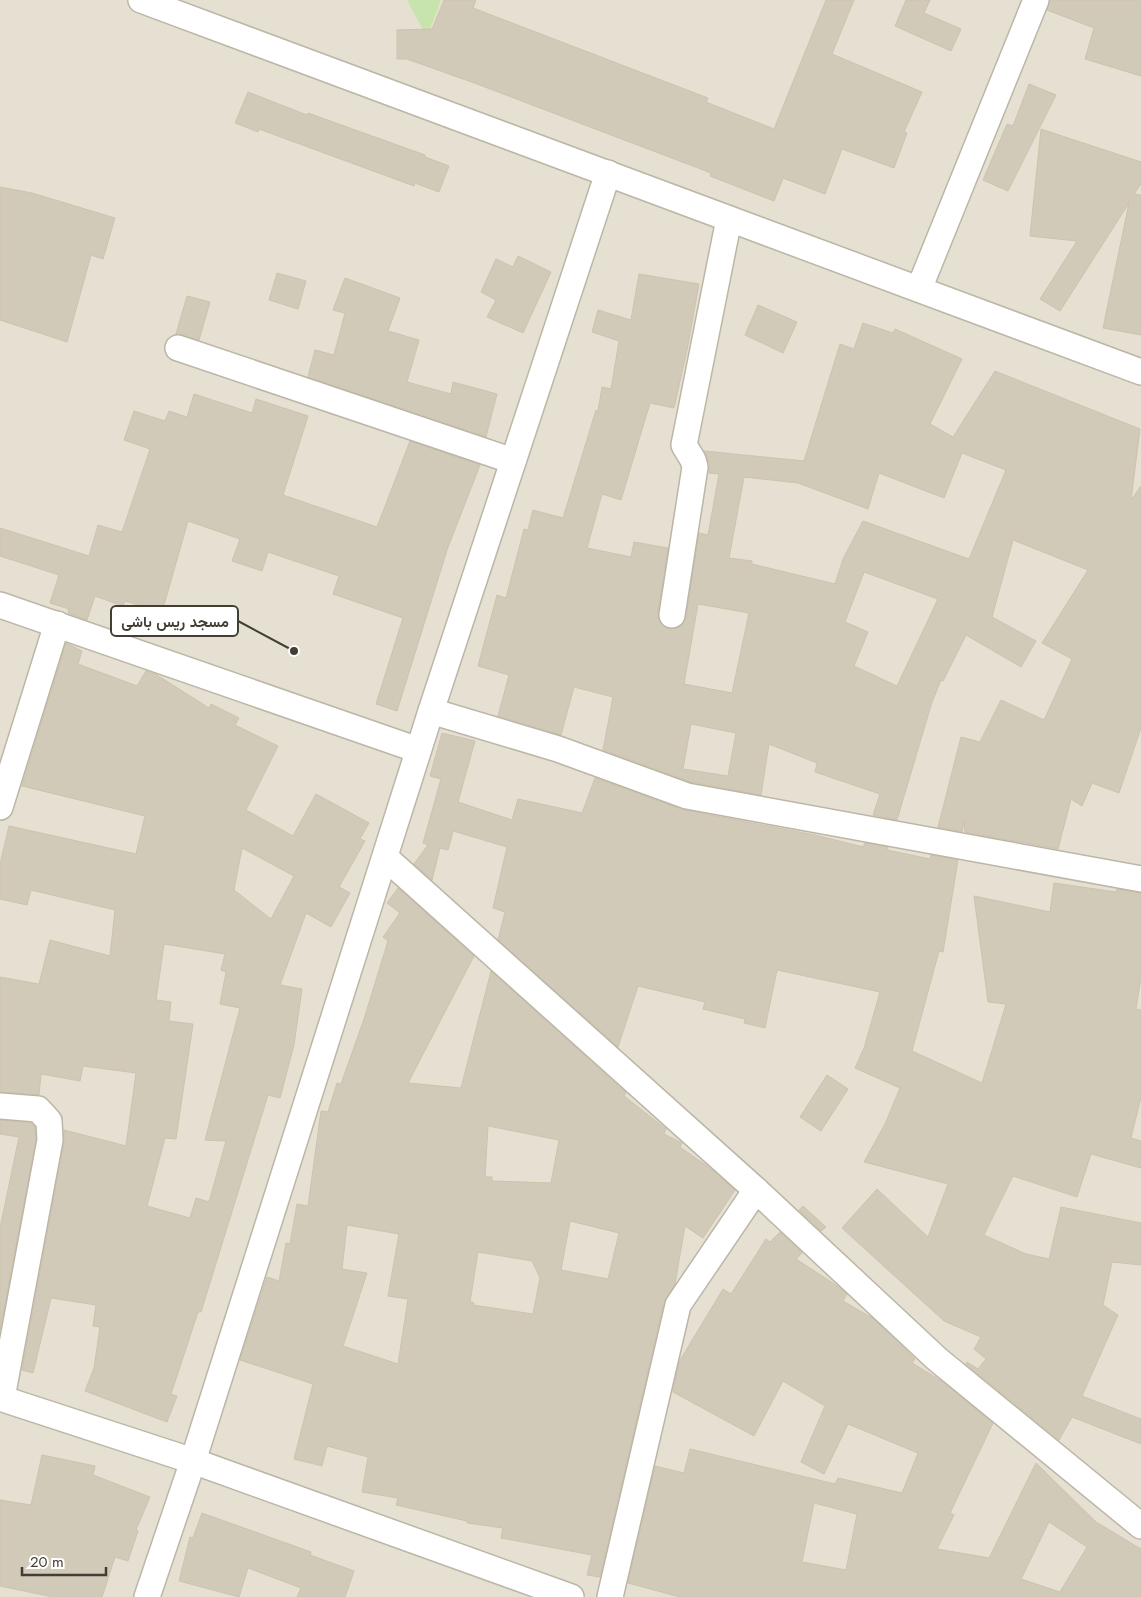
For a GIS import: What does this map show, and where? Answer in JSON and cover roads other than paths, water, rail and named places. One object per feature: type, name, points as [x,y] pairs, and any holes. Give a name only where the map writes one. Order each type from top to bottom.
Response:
[{"type":"street","points":[[141,0],[1141,372]]},
{"type":"street","points":[[919,289],[1036,0]]},
{"type":"street","points":[[146,1597],[193,1461],[386,858],[418,750],[608,174]]},
{"type":"street","points":[[672,615],[695,467],[684,446],[729,219]]},
{"type":"street","points":[[178,348],[513,461]]},
{"type":"street","points":[[0,604],[418,750]]},
{"type":"street","points":[[0,807],[57,624]]},
{"type":"street","points":[[431,711],[558,749],[688,796],[1141,878]]},
{"type":"street","points":[[386,858],[756,1190],[937,1359],[1141,1526]]},
{"type":"street","points":[[0,1106],[38,1109],[50,1121],[50,1140],[1,1398],[193,1461],[572,1597]]},
{"type":"street","points":[[610,1597],[678,1305],[756,1190]]},
{"type":"place","name":"مسجد ریس باشی","points":[[294,651]]}]
